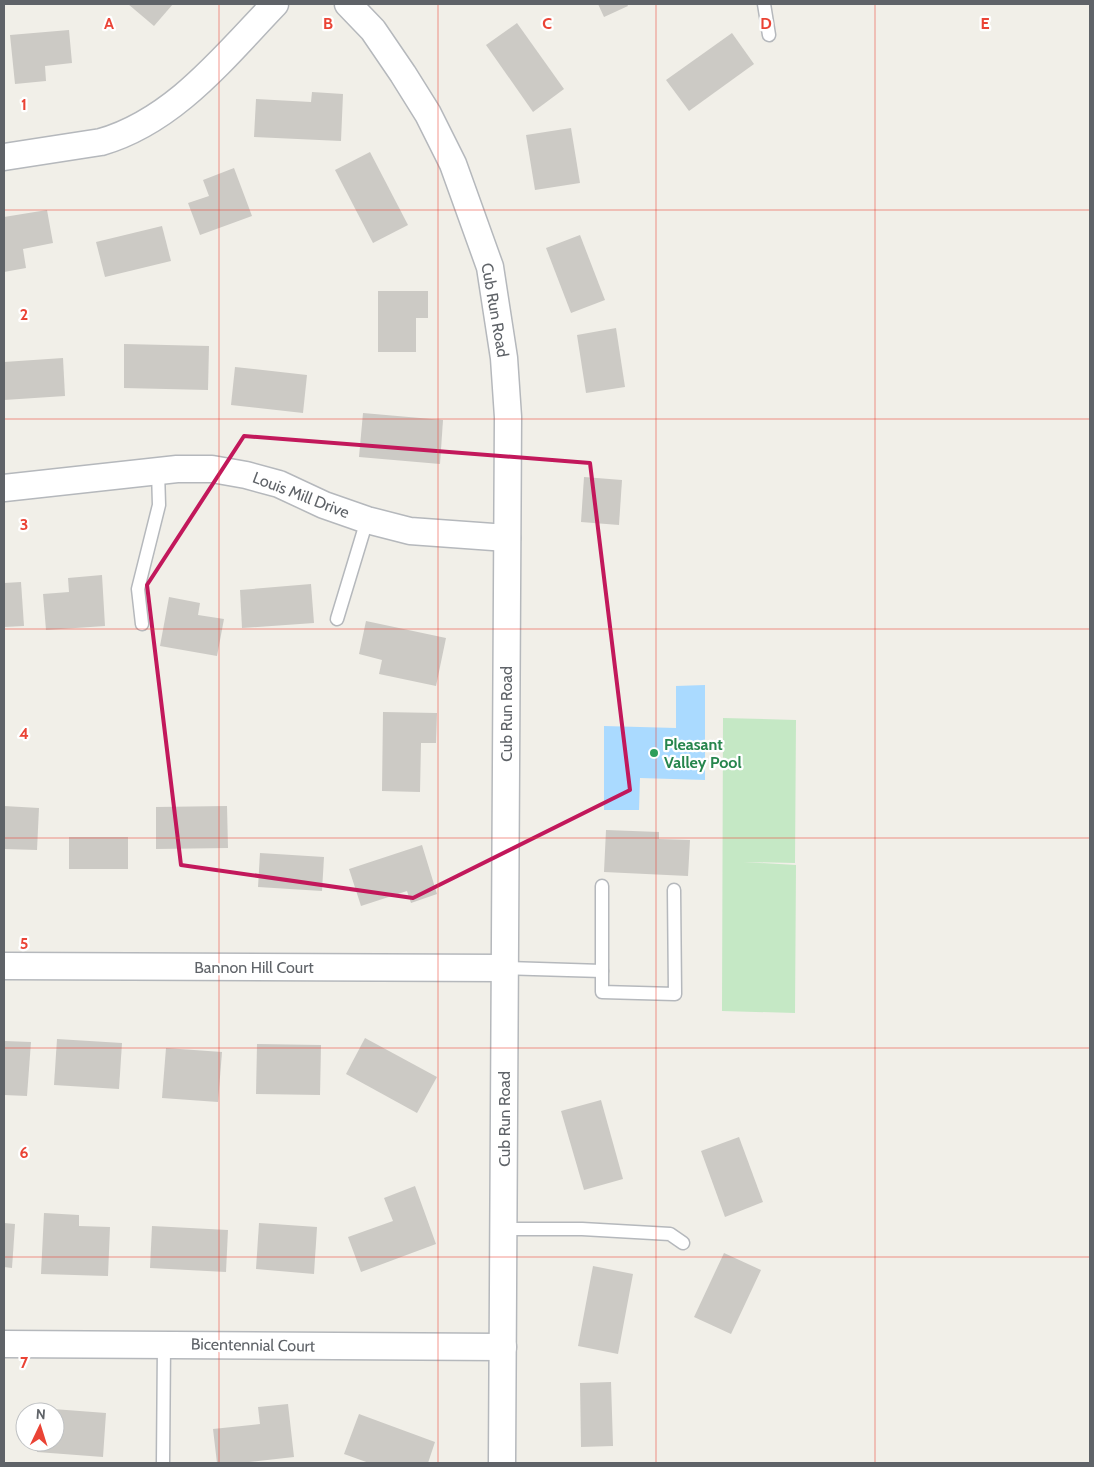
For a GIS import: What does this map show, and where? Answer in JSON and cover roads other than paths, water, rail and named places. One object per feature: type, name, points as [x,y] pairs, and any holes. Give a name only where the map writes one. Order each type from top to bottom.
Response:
[{"type":"street","points":[[4,157],[101,142],[116,138],[144,124],[190,92],[275,4]]},
{"type":"street","name":"Cub Run Road","points":[[348,4],[373,30],[428,114],[453,164],[490,267],[504,358],[508,417],[502,1463]]},
{"type":"street","name":"Louis Mill Drive","points":[[4,488],[177,469],[212,469],[246,475],[279,484],[324,505],[367,520],[410,531],[507,538]]},
{"type":"street","name":"Bannon Hill Court","points":[[4,966],[504,968]]},
{"type":"street","name":"Bicentennial Court","points":[[4,1344],[503,1347]]},
{"type":"lane","points":[[764,4],[769,34]]},
{"type":"lane","points":[[142,624],[138,589],[159,504],[158,471]]},
{"type":"lane","points":[[336,619],[367,520]]},
{"type":"lane","points":[[602,886],[602,992],[674,994],[674,890]]},
{"type":"lane","points":[[504,968],[602,971]]},
{"type":"lane","points":[[504,1229],[582,1228],[670,1234],[683,1243]]},
{"type":"lane","points":[[163,1463],[164,1344]]},
{"type":"water","name":"Pleasant Valley Pool","points":[[705,685],[705,780],[640,778],[639,810],[604,810],[604,726],[676,728],[676,686]]},
{"type":"place","name":"Pleasant Valley Pool","points":[[654,753]]}]
